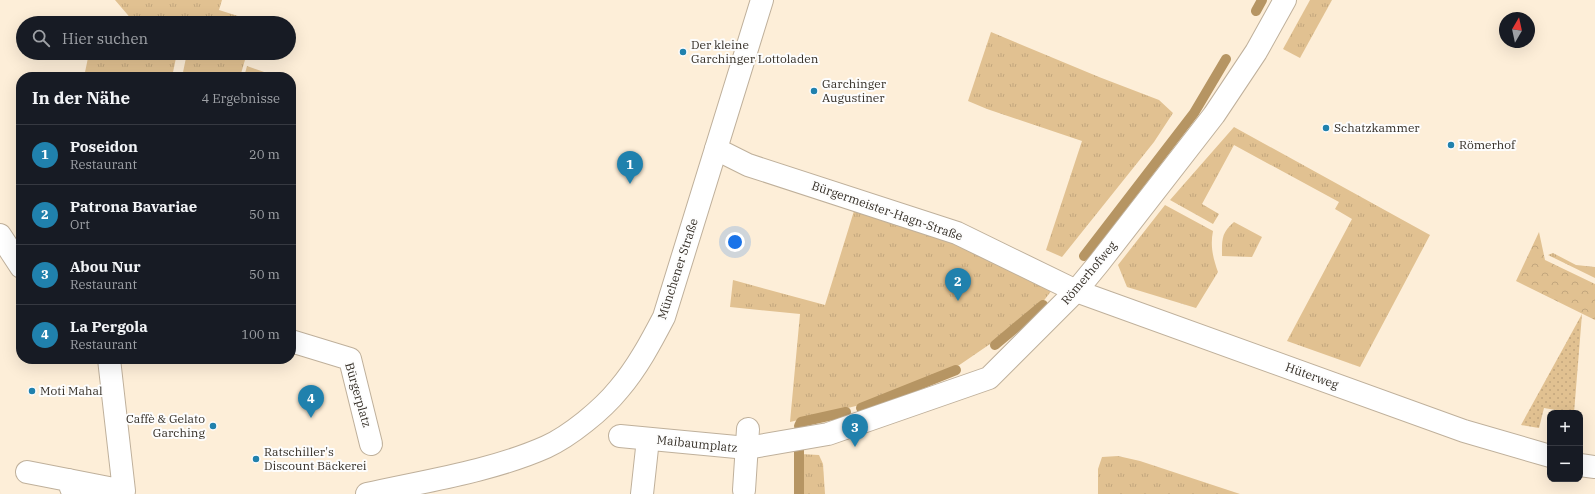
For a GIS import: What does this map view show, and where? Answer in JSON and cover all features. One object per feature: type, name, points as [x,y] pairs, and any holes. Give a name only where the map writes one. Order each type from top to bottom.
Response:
[{"type":"street","name":"Münchener Straße","points":[[367,494],[482,468],[519,458],[547,447],[589,419],[619,390],[641,359],[664,317],[762,0]]},
{"type":"street","name":"Römerhofweg","points":[[806,438],[828,434],[989,378],[1076,291],[1214,116],[1256,52],[1285,0]]},
{"type":"street","name":"Bürgermeister-Hagn-Straße","points":[[716,149],[748,165],[957,233],[1076,291]]},
{"type":"street","points":[[0,235],[16,259]]},
{"type":"street","name":"Hüterweg","points":[[1076,291],[1464,431],[1547,455]]},
{"type":"street","name":"Bürgerplatz","points":[[296,343],[350,359],[372,444]]},
{"type":"street","points":[[27,472],[70,487],[124,492],[110,364]]},
{"type":"street","name":"Maibaumplatz","points":[[620,436],[648,439],[806,438]]},
{"type":"street","name":"Maibaumplatz","points":[[642,494],[648,439]]},
{"type":"street","name":"Maibaumplatz","points":[[744,490],[747,439]]},
{"type":"street","points":[[1583,465],[1595,467]]},
{"type":"green space","points":[[115,0],[222,0],[219,10],[238,16],[129,16]]},
{"type":"green space","points":[[1310,0],[1332,0],[1300,58],[1283,49]]},
{"type":"green space","points":[[991,32],[1159,100],[1173,113],[1154,142],[1062,257],[1046,250],[1082,141],[987,109],[968,101]]},
{"type":"green space","points":[[88,60],[176,60],[173,72],[85,72]]},
{"type":"green space","points":[[186,60],[245,60],[241,72],[183,72]]},
{"type":"green space","points":[[247,66],[264,72],[245,72]]},
{"type":"green space","points":[[1234,127],[1430,235],[1360,367],[1287,341],[1352,219],[1335,209],[1339,202],[1234,145],[1202,204],[1219,214],[1213,224],[1170,200]]},
{"type":"green space","points":[[1165,205],[1213,231],[1212,252],[1218,272],[1196,308],[1127,287],[1118,265]]},
{"type":"green space","points":[[854,211],[960,246],[1052,290],[1042,303],[993,342],[955,368],[860,405],[790,422],[800,314],[730,307],[733,280],[825,305]]},
{"type":"green space","points":[[1234,222],[1262,237],[1252,257],[1222,256],[1224,233]]},
{"type":"green space","points":[[1539,232],[1545,260],[1595,284],[1595,320],[1516,281]]},
{"type":"green space","points":[[1553,253],[1576,265],[1595,267],[1595,278],[1548,255]]},
{"type":"green space","points":[[1582,314],[1574,410],[1556,410],[1544,408],[1539,428],[1521,425]]},
{"type":"green space","points":[[800,454],[819,455],[823,464],[825,494],[801,494]]},
{"type":"green space","points":[[1118,456],[1140,461],[1240,494],[1098,494],[1098,469],[1102,457]]},
{"type":"waterway","points":[[1256,11],[1262,0]]},
{"type":"waterway","points":[[1084,256],[1194,113],[1226,59]]},
{"type":"waterway","points":[[995,345],[1043,305]]},
{"type":"waterway","points":[[861,408],[956,370]]},
{"type":"waterway","points":[[799,426],[801,422],[846,412]]},
{"type":"waterway","points":[[799,447],[799,494]]},
{"type":"place","name":"Der kleine Garchinger Lottoladen","points":[[683,52]]},
{"type":"place","name":"Garchinger Augustiner","points":[[814,91]]},
{"type":"place","name":"Schatzkammer","points":[[1326,128]]},
{"type":"place","name":"Römerhof","points":[[1451,145]]},
{"type":"place","name":"Poseidon","points":[[630,184]]},
{"type":"place","name":"Patrona Bavariae","points":[[958,301]]},
{"type":"place","name":"Moti Mahal","points":[[32,391]]},
{"type":"place","name":"La Pergola","points":[[311,418]]},
{"type":"place","name":"Caffè & Gelato Garching","points":[[213,426]]},
{"type":"place","name":"Abou Nur","points":[[855,447]]},
{"type":"place","name":"Ratschiller's Discount Bäckerei","points":[[256,459]]}]
